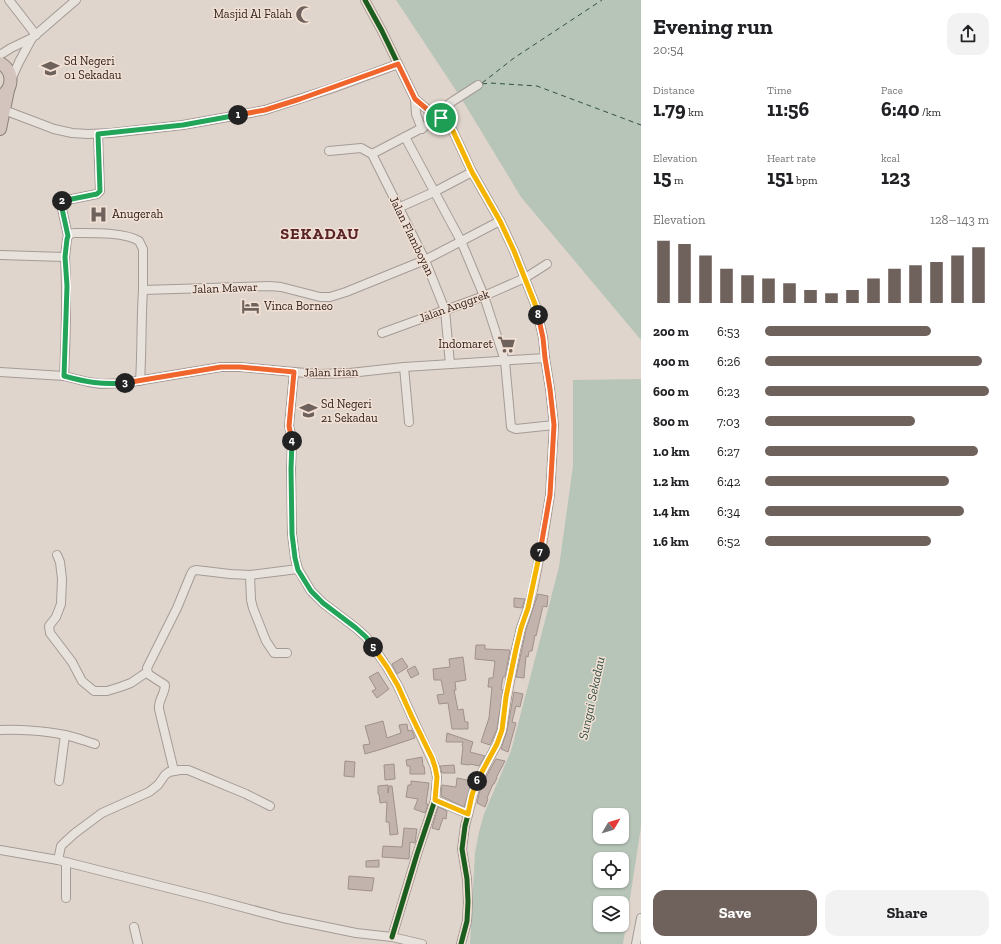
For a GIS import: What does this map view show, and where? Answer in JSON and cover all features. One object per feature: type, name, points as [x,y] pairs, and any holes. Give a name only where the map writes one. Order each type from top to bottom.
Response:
[{"type":"highway","points":[[0,63],[9,72],[0,129]]},
{"type":"street","points":[[9,0],[34,36]]},
{"type":"street","points":[[0,55],[34,36],[76,0]]},
{"type":"street","points":[[365,0],[415,99],[416,114],[422,129]]},
{"type":"street","points":[[6,89],[34,36]]},
{"type":"street","points":[[4,110],[62,131],[72,133],[98,134],[183,125],[257,112],[326,90],[398,64]]},
{"type":"street","points":[[441,118],[442,109],[453,100],[478,85]]},
{"type":"street","points":[[415,99],[428,110],[441,118],[453,131],[472,172],[500,221],[514,251],[535,304],[543,338],[554,425],[550,495],[536,575],[528,608],[521,628],[506,697],[502,730],[497,744],[476,784],[465,826],[462,849],[468,909],[467,921],[461,944]]},
{"type":"street","points":[[329,151],[361,148],[372,154],[441,118]]},
{"type":"street","points":[[64,376],[67,286],[65,257],[68,236],[61,204],[62,201],[97,194],[100,191],[98,134]]},
{"type":"street","points":[[405,136],[461,241],[484,296],[504,361],[511,427],[516,429],[554,425]]},
{"type":"street","name":"Jalan Flamboyan","points":[[372,154],[425,260],[445,310],[450,364]]},
{"type":"street","points":[[398,208],[434,192],[472,172]]},
{"type":"street","name":"Jalan Mawar","points":[[143,290],[270,286],[324,298],[330,297],[425,260],[500,221]]},
{"type":"street","points":[[68,236],[74,232],[129,236],[139,241],[143,249],[140,381]]},
{"type":"street","points":[[0,255],[65,257]]},
{"type":"street","name":"Jalan Anggrek","points":[[382,333],[484,296],[525,278],[547,264]]},
{"type":"street","name":"Jalan Irian","points":[[0,372],[64,376],[101,384],[125,384],[225,367],[319,374],[545,358]]},
{"type":"street","points":[[404,367],[408,422]]},
{"type":"street","points":[[294,372],[289,426],[292,439],[292,534],[298,570],[311,591],[323,603],[366,637],[387,667],[398,686],[435,767],[437,777],[435,800],[392,938]]},
{"type":"street","points":[[57,555],[60,562],[62,579],[61,604],[56,617],[49,626],[50,633],[72,662],[82,681],[94,691],[107,691],[131,682],[147,672]]},
{"type":"street","points":[[174,771],[158,705],[165,686],[148,674],[147,668],[177,608],[191,574],[196,570],[250,575],[298,570]]},
{"type":"street","points":[[250,575],[252,604],[266,641],[274,653],[288,653]]},
{"type":"street","points":[[0,730],[11,729],[50,732],[95,744]]},
{"type":"street","points":[[59,781],[65,735]]},
{"type":"street","points":[[66,898],[61,846],[75,833],[102,813],[149,792],[158,785],[165,775],[174,771],[188,770],[246,794],[270,806]]},
{"type":"street","points":[[435,800],[468,814]]},
{"type":"street","points":[[0,850],[62,861],[283,918],[356,933],[422,944]]},
{"type":"street","points":[[636,944],[641,918]]},
{"type":"street","points":[[134,927],[138,944]]},
{"type":"water","points":[[396,0],[641,0],[641,340],[521,197],[461,98]]},
{"type":"water","name":"Sungai Sekadau","points":[[641,379],[641,827],[629,905],[629,896],[593,896],[593,932],[625,932],[623,944],[470,944],[475,853],[479,832],[484,814],[511,751],[559,567],[573,466],[573,380]]},
{"type":"building","points":[[538,594],[548,596],[547,607],[543,606],[532,651],[529,651],[528,657],[526,656],[524,678],[516,677],[526,630]]},
{"type":"building","points":[[514,598],[525,599],[522,608],[514,607]]},
{"type":"building","points":[[476,645],[485,645],[485,649],[510,650],[501,689],[503,690],[497,729],[490,745],[481,742],[489,718],[492,687],[488,687],[489,678],[493,678],[495,661],[475,659]]},
{"type":"building","points":[[463,657],[466,680],[455,682],[456,690],[454,690],[458,710],[463,709],[465,722],[468,722],[468,729],[452,729],[448,703],[439,704],[437,695],[444,694],[441,680],[434,680],[433,669],[450,667],[449,659]]},
{"type":"building","points":[[402,658],[408,667],[397,674],[392,664]]},
{"type":"building","points":[[415,666],[419,674],[411,678],[407,670]]},
{"type":"building","points":[[378,672],[389,689],[377,698],[372,691],[376,689],[369,677]]},
{"type":"building","points":[[514,692],[523,694],[520,707],[516,706],[512,722],[516,723],[508,752],[501,749],[507,731]]},
{"type":"building","points":[[383,721],[387,738],[401,733],[399,725],[407,724],[408,731],[412,730],[415,738],[365,754],[363,745],[370,744],[365,726]]},
{"type":"building","points":[[447,733],[473,742],[470,752],[485,756],[479,766],[461,764],[463,742],[446,742]]},
{"type":"building","points":[[422,757],[425,774],[410,774],[410,766],[407,766],[406,760]]},
{"type":"building","points":[[496,759],[505,761],[493,784],[485,807],[477,803],[481,786]]},
{"type":"building","points":[[345,761],[355,762],[354,777],[344,776]]},
{"type":"building","points":[[394,764],[395,779],[385,780],[384,765]]},
{"type":"building","points":[[454,765],[455,773],[442,773],[440,766]]},
{"type":"building","points":[[457,778],[472,781],[464,807],[441,796],[442,785],[456,787]]},
{"type":"building","points":[[411,781],[429,783],[426,804],[428,804],[425,813],[414,809],[418,799],[406,797],[408,785],[411,785]]},
{"type":"building","points":[[388,785],[388,793],[389,786],[392,786],[398,834],[390,835],[389,822],[386,822],[387,802],[380,803],[378,794],[378,786]]},
{"type":"building","points":[[438,807],[447,811],[446,819],[443,818],[439,830],[432,828]]},
{"type":"building","points":[[404,828],[417,829],[415,843],[410,842],[409,859],[382,857],[383,846],[402,847]]},
{"type":"building","points":[[379,860],[379,867],[366,867],[366,861]]},
{"type":"building","points":[[349,876],[374,878],[372,891],[348,889]]},
{"type":"ferry route","points":[[482,83],[514,58],[602,0]]},
{"type":"ferry route","points":[[482,84],[490,83],[537,86],[641,125]]},
{"type":"cycle path","points":[[365,0],[415,99],[444,121],[453,131],[472,172],[500,221],[514,251],[535,304],[543,337],[554,425],[550,495],[543,539],[533,590],[516,649],[502,730],[497,744],[476,784],[465,826],[462,849],[467,879],[468,902],[467,921],[461,944]]},
{"type":"cycle path","points":[[294,372],[289,426],[292,439],[292,534],[298,569],[311,591],[323,603],[366,637],[387,667],[398,686],[435,767],[437,777],[435,800],[392,937]]},
{"type":"place","name":"Masjid Al Falah","points":[[305,14]]},
{"type":"place","name":"Sd Negeri 01 Sekadau","points":[[51,68]]},
{"type":"place","name":"Anugerah","points":[[99,214]]},
{"type":"place","name":"Vinca Borneo","points":[[251,306]]},
{"type":"place","name":"Indomaret","points":[[506,344]]},
{"type":"place","name":"Sd Negeri 21 Sekadau","points":[[308,411]]},
{"type":"district","name":"SEKADAU","points":[[320,233]]},
{"type":"route","points":[[398,64],[415,99],[428,110],[441,118],[453,131],[472,172],[500,221],[514,251],[535,304],[543,338],[554,425],[550,495],[538,568],[516,649],[506,697],[502,730],[497,744],[480,774],[472,795],[468,814],[435,800],[437,777],[432,758],[398,686],[387,667],[366,637],[323,603],[311,591],[298,570],[292,534],[292,439],[289,429],[294,372],[230,366],[125,384],[101,384],[64,376],[67,286],[65,257],[68,236],[61,204],[63,200],[99,193],[98,134],[183,125],[250,114],[333,88],[398,64]]}]
